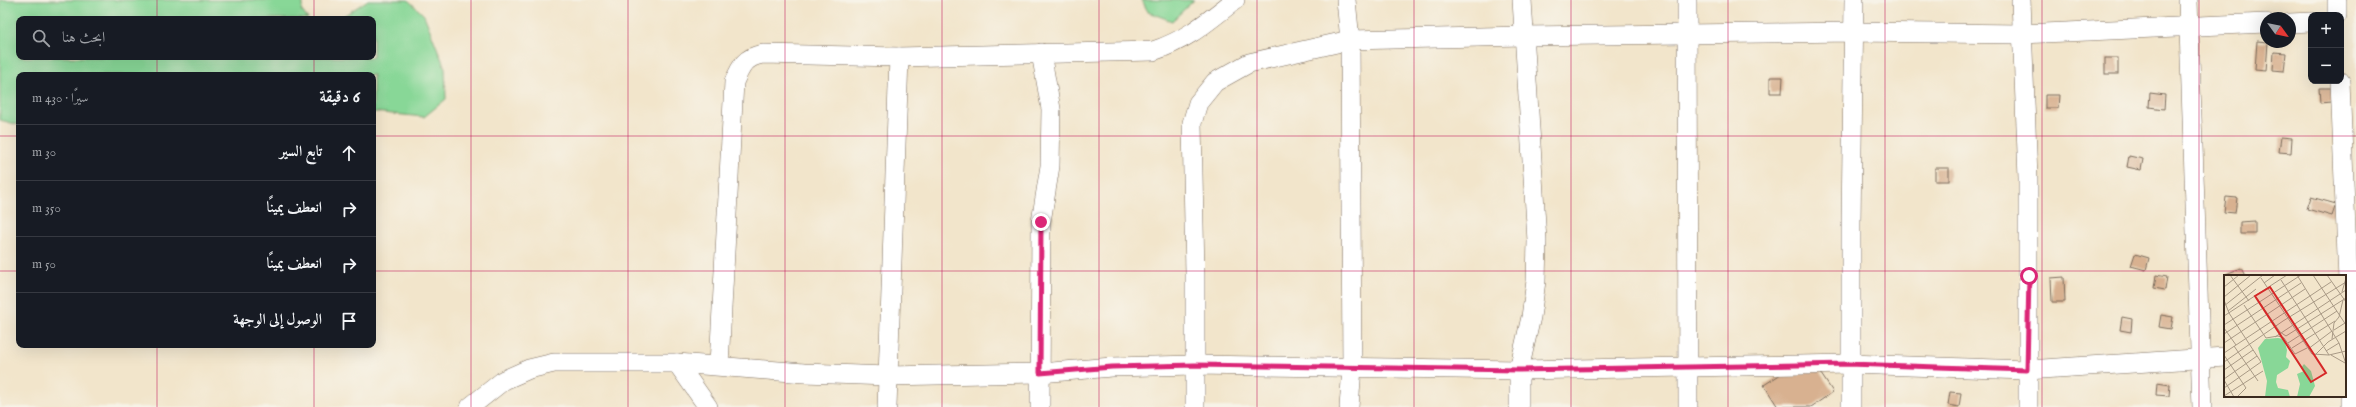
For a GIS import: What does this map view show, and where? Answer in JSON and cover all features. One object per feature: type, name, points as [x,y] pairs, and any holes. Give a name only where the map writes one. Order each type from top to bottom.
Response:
[{"type":"street","points":[[719,365],[734,82],[745,60],[753,56],[763,54],[899,57],[1153,51],[1176,44],[1192,34],[1235,0]]},
{"type":"street","points":[[1346,0],[1350,40],[1352,368],[1349,407]]},
{"type":"street","points":[[1519,407],[1519,370],[1531,317],[1536,281],[1538,240],[1523,36],[1522,0]]},
{"type":"street","points":[[1687,0],[1688,407]]},
{"type":"street","points":[[1851,407],[1849,364],[1854,0]]},
{"type":"street","points":[[2021,0],[2021,34],[2028,178],[2028,407]]},
{"type":"street","points":[[2188,0],[2202,358],[2202,407]]},
{"type":"street","points":[[2337,0],[2337,12]]},
{"type":"street","points":[[2296,23],[2308,22]]},
{"type":"street","points":[[1194,407],[1195,274],[1192,124],[1198,103],[1215,82],[1249,62],[1350,40],[1523,36],[1854,32],[2021,34],[2260,23]]},
{"type":"street","points":[[1040,407],[1041,222],[1050,166],[1051,110],[1042,53]]},
{"type":"street","points":[[887,407],[899,57]]},
{"type":"street","points":[[2340,84],[2351,355],[2351,407]]},
{"type":"street","points":[[470,407],[504,380],[529,369],[554,363],[677,363],[719,365],[804,373],[888,376],[1040,373],[1112,367],[1195,365],[1519,370],[1849,364],[2027,370],[2224,357]]},
{"type":"street","points":[[677,363],[708,407]]},
{"type":"green space","points":[[0,0],[304,0],[301,10],[306,16],[16,16],[16,60],[376,60],[376,16],[344,16],[368,0],[408,0],[424,15],[445,68],[446,99],[424,117],[376,112],[376,72],[16,72],[16,124],[0,120]]},
{"type":"green space","points":[[1142,0],[1194,0],[1172,21],[1148,12]]},
{"type":"building","points":[[2257,41],[2260,41],[2260,48],[2268,48],[2266,71],[2255,70]]},
{"type":"building","points":[[2274,52],[2286,53],[2284,71],[2273,70]]},
{"type":"building","points":[[2105,58],[2118,58],[2118,74],[2105,74]]},
{"type":"building","points":[[1770,77],[1783,77],[1782,93],[1770,93]]},
{"type":"building","points":[[2319,88],[2331,88],[2332,102],[2320,103]]},
{"type":"building","points":[[2150,93],[2165,95],[2164,109],[2149,107]]},
{"type":"building","points":[[2045,95],[2059,95],[2058,108],[2045,108]]},
{"type":"building","points":[[2281,137],[2292,138],[2291,153],[2279,152]]},
{"type":"building","points":[[2129,156],[2143,159],[2141,170],[2127,167]]},
{"type":"building","points":[[1935,168],[1949,168],[1949,181],[1935,181]]},
{"type":"building","points":[[2226,197],[2237,198],[2235,213],[2224,212]]},
{"type":"building","points":[[2311,197],[2336,204],[2332,216],[2307,209]]},
{"type":"building","points":[[2255,221],[2255,234],[2240,234],[2240,222]]},
{"type":"building","points":[[2135,254],[2149,258],[2146,270],[2131,266]]},
{"type":"building","points":[[2241,268],[2244,275],[2226,275]]},
{"type":"building","points":[[2156,275],[2167,277],[2165,290],[2154,288]]},
{"type":"building","points":[[2064,277],[2065,302],[2052,302],[2051,278]]},
{"type":"building","points":[[2161,315],[2173,317],[2171,329],[2159,327]]},
{"type":"building","points":[[2122,317],[2132,319],[2131,332],[2120,330]]},
{"type":"building","points":[[1809,356],[1833,392],[1811,407],[1778,407],[1764,385]]},
{"type":"building","points":[[2157,383],[2170,385],[2169,396],[2156,395]]},
{"type":"building","points":[[1950,392],[1961,393],[1959,407],[1948,405]]},
{"type":"route","points":[[1041,222],[1040,373],[1112,367],[1195,365],[1519,370],[1849,364],[2027,370],[2029,276]]}]
